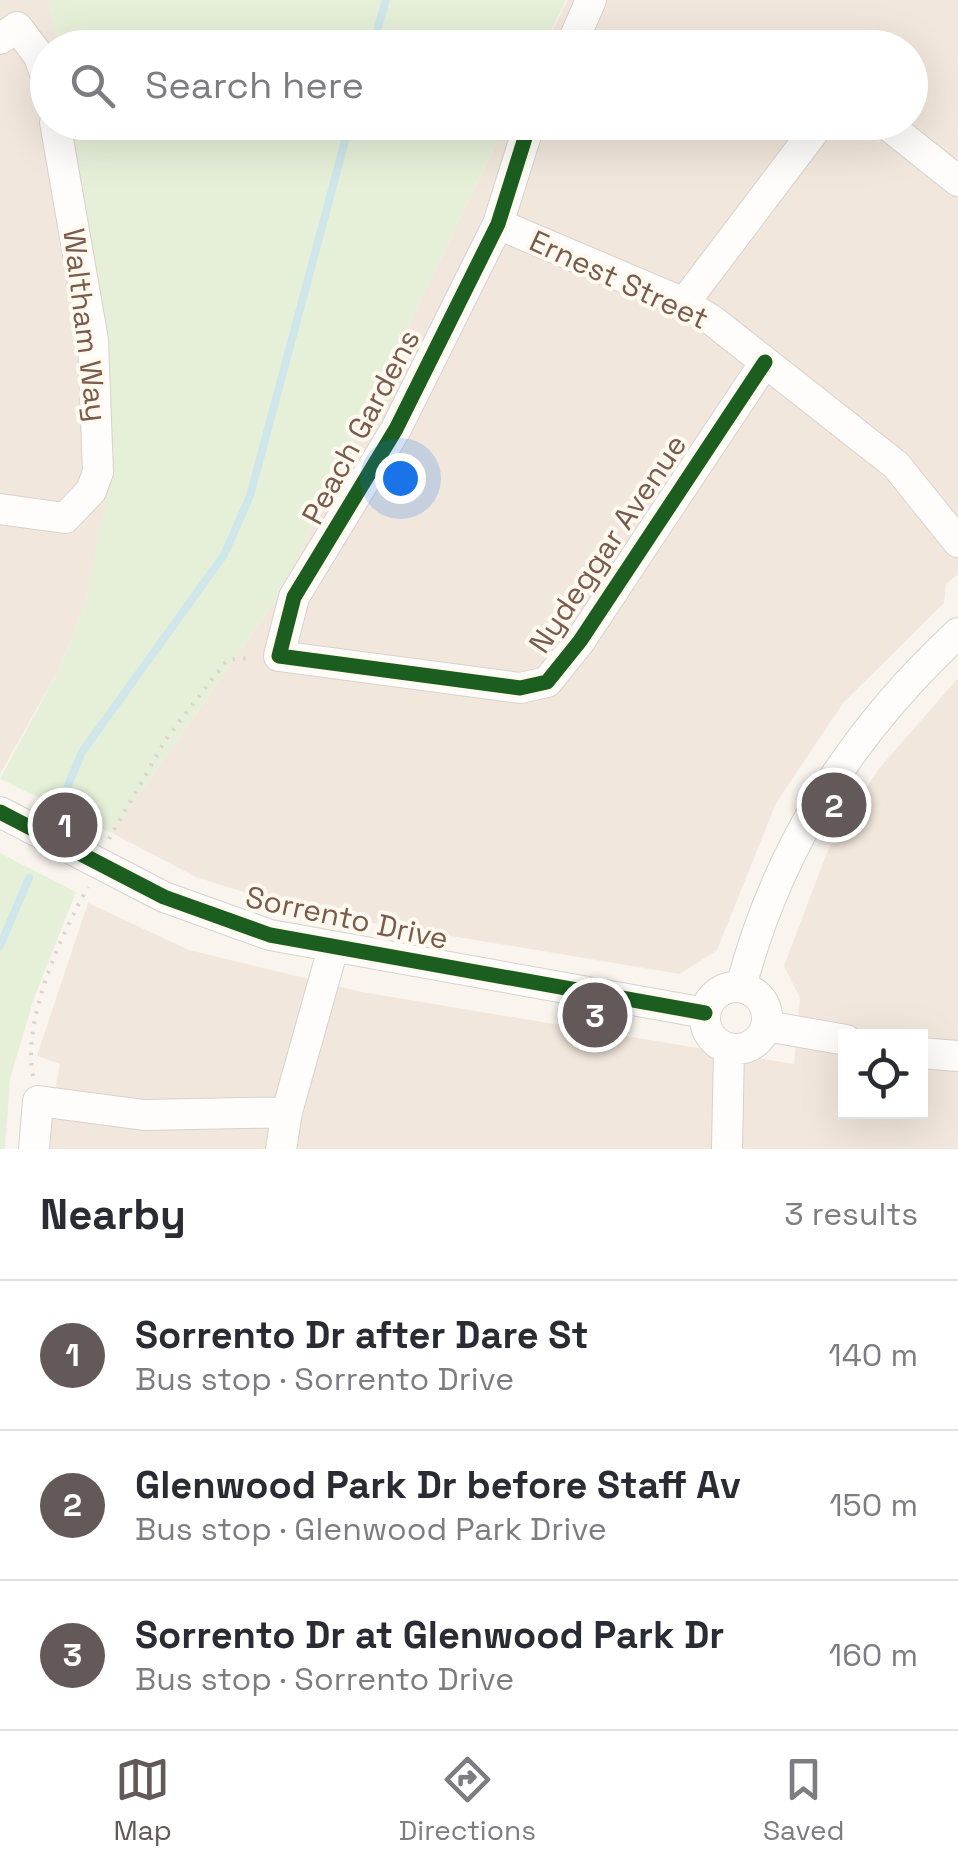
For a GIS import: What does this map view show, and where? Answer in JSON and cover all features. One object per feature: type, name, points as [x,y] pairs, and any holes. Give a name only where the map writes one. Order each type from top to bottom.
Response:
[{"type":"street","points":[[578,30],[591,0]]},
{"type":"street","points":[[8,33],[30,49]]},
{"type":"street","name":"Waltham Way","points":[[0,509],[65,518],[96,482],[100,434],[92,340],[57,140]]},
{"type":"street","name":"Peach Gardens","points":[[279,656],[294,597],[396,428],[498,224],[524,140]]},
{"type":"street","points":[[684,303],[808,140]]},
{"type":"street","points":[[907,140],[958,181]]},
{"type":"street","name":"Ernest Street","points":[[498,224],[684,303],[896,465],[958,542]]},
{"type":"street","name":"Nydeggar Avenue","points":[[279,656],[520,688],[547,682],[580,641],[765,362]]},
{"type":"street","points":[[741,987],[763,912],[812,809],[882,709],[958,634]]},
{"type":"street","name":"Sorrento Drive","points":[[0,812],[105,852],[208,915],[333,948],[705,1014]]},
{"type":"street","points":[[282,1149],[286,1112],[333,948]]},
{"type":"street","points":[[741,987],[764,1003],[766,1026],[756,1042],[729,1048],[710,1036],[705,1014],[715,994],[741,987]]},
{"type":"street","points":[[766,1026],[838,1039]]},
{"type":"street","points":[[727,1149],[729,1048]]},
{"type":"street","points":[[928,1054],[958,1056]]},
{"type":"street","points":[[34,1149],[38,1101],[144,1115],[286,1112]]},
{"type":"path","points":[[38,1101],[30,1062],[33,1032],[64,930],[166,739],[227,660],[279,656]]},
{"type":"shaded area","points":[[0,0],[49,0],[54,30],[30,30],[30,140],[52,140],[109,382],[112,429],[107,511],[83,610],[58,671],[0,774]]},
{"type":"shaded area","points":[[568,0],[958,0],[958,574],[946,584],[944,603],[843,703],[776,803],[717,950],[680,974],[308,912],[196,877],[112,833],[279,595],[498,140],[928,140],[928,30],[553,30]]},
{"type":"shaded area","points":[[958,678],[958,1149],[44,1149],[60,1064],[37,1056],[88,903],[189,950],[362,992],[794,1064],[800,998],[784,966],[828,850],[877,771]]},
{"type":"green space","points":[[49,0],[566,0],[551,30],[54,30]]},
{"type":"green space","points":[[72,140],[498,140],[279,595],[112,833],[0,779],[58,671],[83,610],[111,475],[109,382]]},
{"type":"green space","points":[[0,853],[76,892],[34,998],[10,1079],[5,1149],[0,1149]]},
{"type":"waterway","points":[[377,30],[386,0]]},
{"type":"waterway","points":[[60,804],[82,752],[224,555],[250,496],[345,140]]},
{"type":"waterway","points":[[0,946],[29,878]]},
{"type":"cycle path","points":[[524,140],[498,224],[396,429],[294,597],[279,656],[520,688],[547,682],[580,641],[765,362]]},
{"type":"cycle path","points":[[0,812],[164,897],[270,935],[705,1013]]},
{"type":"place","name":"Glenwood Park Dr before Staff Av","points":[[834,805]]},
{"type":"place","name":"Sorrento Dr after Dare St","points":[[65,825]]},
{"type":"place","name":"Sorrento Dr at Glenwood Park Dr","points":[[595,1015]]}]
